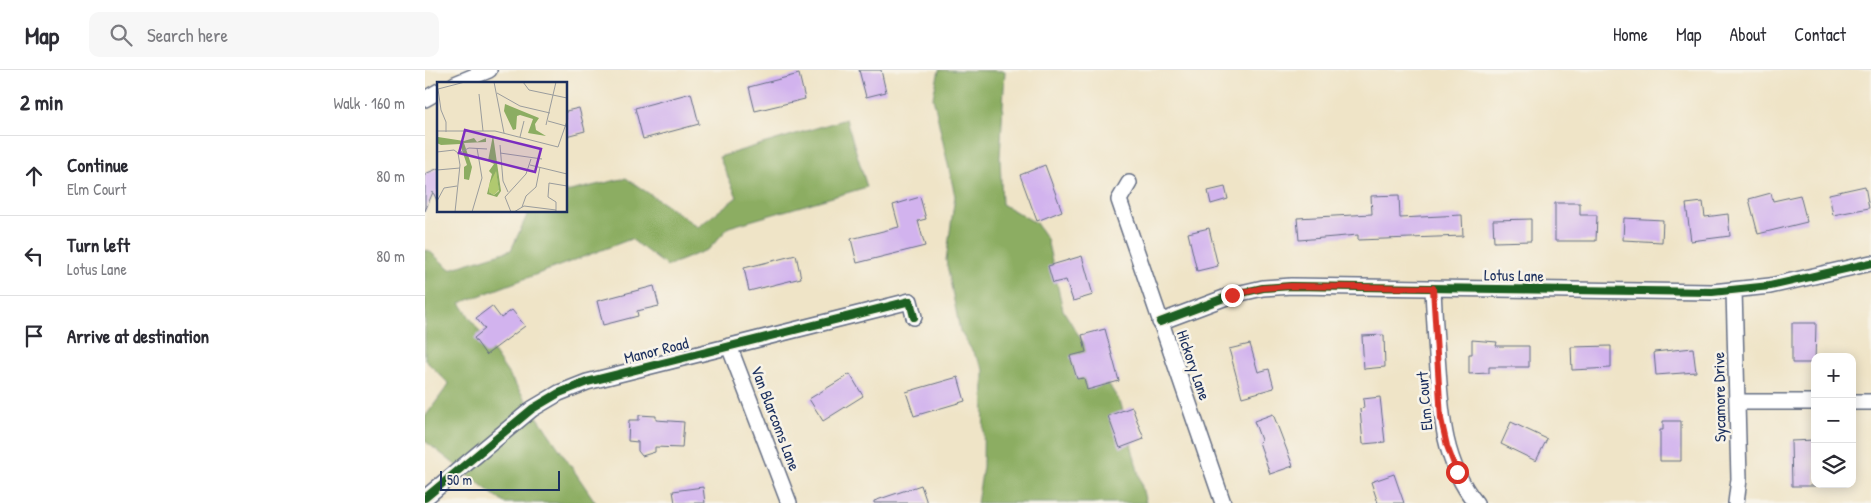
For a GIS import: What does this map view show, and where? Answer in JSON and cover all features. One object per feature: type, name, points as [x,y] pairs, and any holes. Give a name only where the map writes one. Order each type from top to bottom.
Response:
[{"type":"street","points":[[459,82],[486,70]]},
{"type":"street","points":[[425,99],[437,93]]},
{"type":"street","name":"Hickory Lane","points":[[1129,183],[1119,200],[1223,503]]},
{"type":"street","name":"Lotus Lane","points":[[1160,322],[1232,295],[1263,288],[1291,286],[1712,292],[1770,286],[1871,263]]},
{"type":"street","name":"Elm Court","points":[[1433,288],[1441,419],[1447,446],[1457,472],[1476,503]]},
{"type":"street","name":"Sycamore Drive","points":[[1734,290],[1739,479],[1736,503]]},
{"type":"street","name":"Manor Road","points":[[425,498],[532,408],[559,393],[587,382],[910,301],[914,317]]},
{"type":"street","name":"Van Blarcoms Lane","points":[[729,346],[789,503]]},
{"type":"street","points":[[1737,402],[1811,402]]},
{"type":"street","points":[[1856,402],[1871,402]]},
{"type":"green space","points":[[939,70],[1005,71],[1000,157],[1002,204],[1036,223],[1047,239],[1063,310],[1121,404],[1146,503],[977,503],[983,467],[984,370],[960,331],[946,260],[955,196],[933,97]]},
{"type":"green space","points":[[846,119],[867,187],[729,227],[709,249],[667,266],[631,239],[460,303],[596,503],[504,503],[425,441],[425,417],[449,384],[425,360],[425,251],[428,250],[450,269],[511,250],[529,212],[567,212],[567,192],[626,178],[698,227],[737,197],[719,157]]},
{"type":"building","points":[[859,70],[881,70],[886,92],[866,97]]},
{"type":"building","points":[[799,74],[805,99],[755,111],[749,87]]},
{"type":"building","points":[[691,93],[699,124],[643,139],[635,108]]},
{"type":"building","points":[[579,108],[585,131],[567,136],[567,111]]},
{"type":"building","points":[[1045,165],[1062,211],[1037,221],[1020,175]]},
{"type":"building","points":[[437,169],[437,201],[433,192],[425,211],[425,174]]},
{"type":"building","points":[[1865,186],[1869,208],[1833,215],[1829,194]]},
{"type":"building","points":[[1225,187],[1228,199],[1211,204],[1208,191]]},
{"type":"building","points":[[1771,193],[1773,201],[1800,195],[1807,222],[1758,234],[1749,199]]},
{"type":"building","points":[[1399,195],[1400,218],[1462,215],[1463,236],[1358,240],[1358,235],[1299,240],[1297,218],[1372,214],[1371,196]]},
{"type":"building","points":[[920,197],[926,219],[918,221],[925,246],[857,263],[851,239],[899,227],[893,205]]},
{"type":"building","points":[[1703,202],[1705,217],[1728,214],[1730,236],[1691,241],[1686,204]]},
{"type":"building","points":[[1555,203],[1580,203],[1580,215],[1597,215],[1596,241],[1555,241]]},
{"type":"building","points":[[1624,218],[1663,220],[1662,242],[1623,240]]},
{"type":"building","points":[[1531,219],[1531,241],[1494,242],[1493,220]]},
{"type":"building","points":[[1209,228],[1218,266],[1197,271],[1188,233]]},
{"type":"building","points":[[796,255],[801,278],[749,291],[744,268]]},
{"type":"building","points":[[1082,256],[1093,295],[1073,301],[1066,280],[1053,283],[1048,266]]},
{"type":"building","points":[[654,286],[659,306],[637,311],[638,316],[603,325],[597,301]]},
{"type":"building","points":[[492,306],[501,318],[512,310],[525,326],[486,355],[474,338],[485,329],[476,318]]},
{"type":"building","points":[[1792,323],[1816,323],[1815,353],[1811,353],[1811,363],[1792,363]]},
{"type":"building","points":[[1105,329],[1119,381],[1087,390],[1084,378],[1077,379],[1070,356],[1086,352],[1082,335]]},
{"type":"building","points":[[1384,335],[1385,367],[1364,369],[1362,336]]},
{"type":"building","points":[[1472,340],[1497,342],[1496,346],[1529,346],[1529,367],[1489,367],[1489,373],[1469,374],[1469,354],[1472,354]]},
{"type":"building","points":[[1250,344],[1258,372],[1269,369],[1274,388],[1242,397],[1229,349]]},
{"type":"building","points":[[1611,346],[1611,368],[1572,370],[1571,347]]},
{"type":"building","points":[[1693,348],[1696,372],[1656,375],[1654,352]]},
{"type":"building","points":[[850,374],[863,396],[823,421],[809,399]]},
{"type":"building","points":[[958,377],[965,401],[914,416],[906,392]]},
{"type":"building","points":[[1380,397],[1385,442],[1363,444],[1360,409],[1364,408],[1363,399]]},
{"type":"building","points":[[1132,407],[1144,439],[1120,448],[1108,416]]},
{"type":"building","points":[[1273,414],[1293,466],[1270,474],[1254,421]]},
{"type":"building","points":[[639,415],[656,416],[656,420],[684,422],[682,448],[655,447],[655,452],[642,456],[638,451],[638,442],[628,441],[629,420],[639,420]]},
{"type":"building","points":[[1663,421],[1681,421],[1681,461],[1660,461],[1660,430],[1663,430]]},
{"type":"building","points":[[1511,422],[1547,439],[1536,461],[1501,444]]},
{"type":"building","points":[[1811,440],[1811,486],[1792,486],[1791,441]]},
{"type":"building","points":[[1394,474],[1404,503],[1378,503],[1371,482]]},
{"type":"building","points":[[921,485],[927,503],[874,503],[874,501]]},
{"type":"building","points":[[703,487],[705,503],[675,503],[673,491]]},
{"type":"cycle path","points":[[1160,322],[1232,295],[1263,288],[1291,286],[1712,292],[1770,286],[1871,263]]},
{"type":"cycle path","points":[[425,498],[532,409],[559,393],[587,382],[910,301],[914,317]]},
{"type":"route","points":[[1232,295],[1263,288],[1291,286],[1433,288],[1441,419],[1447,446],[1457,472]]}]
